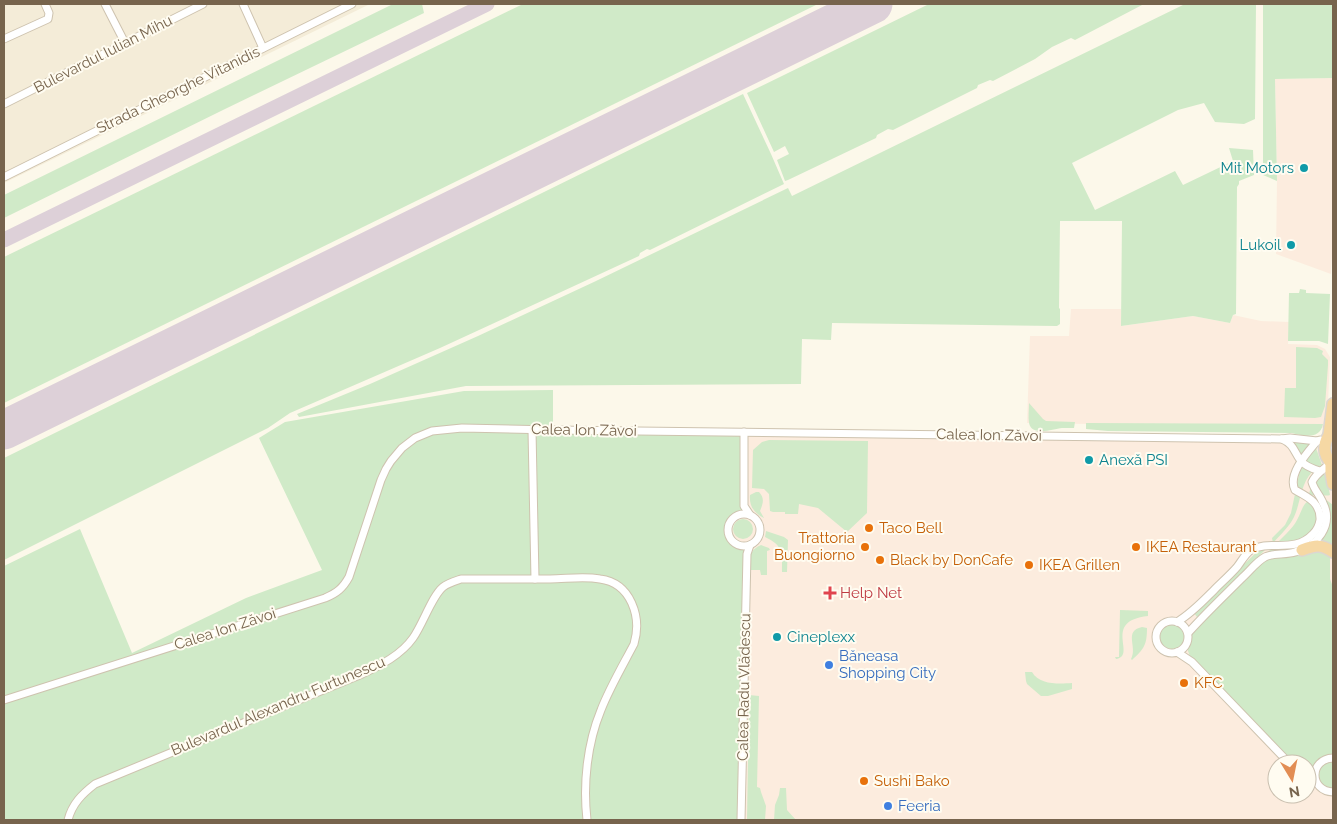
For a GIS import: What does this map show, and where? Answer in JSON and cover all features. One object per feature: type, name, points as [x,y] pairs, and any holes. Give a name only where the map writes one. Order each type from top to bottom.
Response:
[{"type":"highway","points":[[1333,404],[1325,445],[1333,484]]},
{"type":"highway","points":[[1302,550],[1316,546],[1324,547],[1333,552]]},
{"type":"street","points":[[4,39],[48,19],[49,13],[46,4]]},
{"type":"street","points":[[105,4],[124,44]]},
{"type":"street","name":"Bulevardul Iulian Mihu","points":[[4,104],[203,4]]},
{"type":"street","points":[[243,4],[263,48]]},
{"type":"street","name":"Strada Gheorghe Vitanidis","points":[[4,177],[352,4]]},
{"type":"street","name":"Calea Ion Zăvoi","points":[[4,700],[316,601],[338,592],[349,577],[381,480],[391,461],[402,448],[416,438],[442,429],[1281,438],[1327,436]]},
{"type":"street","points":[[532,430],[535,579]]},
{"type":"street","points":[[744,432],[744,506],[758,522],[760,531],[758,540],[750,545],[741,546],[731,540],[728,532],[730,523],[744,506]]},
{"type":"street","points":[[1187,642],[1181,650],[1169,652],[1162,649],[1157,639],[1157,633],[1162,625],[1169,622],[1177,622],[1191,613],[1236,568],[1250,551],[1263,546],[1284,546],[1297,543],[1307,539],[1315,532],[1320,521],[1317,504],[1295,490],[1293,484],[1301,460],[1327,436]]},
{"type":"street","points":[[1281,438],[1292,446],[1301,460],[1309,467],[1328,467]]},
{"type":"street","points":[[1192,662],[1187,642],[1188,633],[1205,615],[1264,557],[1289,554],[1302,550],[1322,534],[1326,524],[1326,513],[1324,504],[1312,482],[1328,467]]},
{"type":"street","points":[[738,515],[750,515]]},
{"type":"street","name":"Calea Radu Vlădescu","points":[[741,820],[746,554],[750,545]]},
{"type":"street","points":[[741,546],[746,554]]},
{"type":"street","name":"Bulevardul Alexandru Furtunescu","points":[[68,820],[75,803],[95,784],[362,674],[386,662],[405,648],[421,625],[438,592],[451,582],[461,579],[600,578],[613,583],[630,598],[635,610],[637,634],[634,644],[601,709],[592,736],[587,774],[587,820]]},
{"type":"street","points":[[1177,622],[1188,633]]},
{"type":"street","points":[[1177,652],[1192,662],[1280,754]]},
{"type":"street","points":[[1317,768],[1318,765],[1325,760],[1333,758]]},
{"type":"street","points":[[1317,783],[1320,788],[1333,792]]},
{"type":"shaded area","points":[[4,4],[370,4],[4,183]]},
{"type":"shaded area","points":[[1333,78],[1333,236],[1331,274],[1276,254],[1275,79]]},
{"type":"shaded area","points":[[1071,309],[1121,309],[1121,326],[1193,316],[1230,323],[1233,315],[1261,321],[1289,322],[1288,344],[1317,345],[1325,349],[1330,357],[1327,428],[1027,423],[1030,336],[1069,336]]},
{"type":"shaded area","points":[[744,432],[1317,441],[1329,435],[1333,484],[1333,820],[741,820],[747,546],[739,546],[734,543],[728,532],[730,523],[738,515],[744,514]]},
{"type":"green space","points":[[393,4],[422,4],[424,13],[4,218],[4,195]]},
{"type":"green space","points":[[523,4],[818,4],[4,403],[4,257]]},
{"type":"green space","points":[[929,4],[1144,4],[1075,40],[1071,38],[1052,47],[1035,59],[993,81],[990,80],[978,85],[977,88],[893,130],[888,129],[877,135],[876,138],[785,181],[777,160],[789,154],[785,146],[774,152],[747,93]]},
{"type":"green space","points":[[1185,4],[1256,4],[1255,119],[1244,124],[1215,122],[1204,103],[1178,110],[1072,163],[1095,210],[1175,171],[1183,185],[1233,161],[1229,148],[1253,150],[1254,175],[1239,181],[1237,187],[1236,314],[1233,315],[1230,323],[1193,316],[1121,326],[1122,221],[1060,221],[1060,324],[1057,326],[832,323],[831,340],[802,339],[801,384],[466,386],[299,417],[297,414],[478,336],[788,188],[792,196]]},
{"type":"green space","points":[[1263,4],[1333,4],[1333,78],[1275,79],[1277,181],[1263,175]]},
{"type":"green space","points":[[743,94],[784,184],[650,250],[647,249],[640,253],[639,256],[440,348],[290,413],[268,428],[4,560],[4,458]]},
{"type":"green space","points":[[1300,289],[1306,290],[1306,293],[1330,294],[1328,344],[1319,341],[1288,341],[1289,293],[1299,293]]},
{"type":"green space","points":[[1296,347],[1317,348],[1323,351],[1322,354],[1328,360],[1325,406],[1321,417],[1284,417],[1285,388],[1296,388]]},
{"type":"green space","points":[[553,390],[553,430],[744,432],[744,514],[732,521],[729,526],[730,538],[740,545],[748,546],[741,820],[4,820],[4,566],[80,529],[132,653],[246,598],[322,570],[259,438],[285,422],[464,391]]},
{"type":"green space","points":[[1029,403],[1046,421],[1075,422],[1074,428],[1034,430],[1029,423]]},
{"type":"green space","points":[[1086,423],[1323,424],[1318,433],[1306,436],[1292,433],[1108,431],[1086,429]]},
{"type":"green space","points":[[769,440],[868,441],[867,513],[847,532],[818,508],[799,504],[798,514],[770,511],[769,494],[764,489],[752,488],[753,450],[762,442]]},
{"type":"green space","points":[[1292,440],[1312,443],[1302,456],[1291,442]]},
{"type":"green space","points":[[1316,448],[1322,465],[1318,466],[1311,465],[1306,461]]},
{"type":"green space","points":[[1302,466],[1312,472],[1305,482],[1294,517],[1273,543],[1272,538],[1285,525],[1291,513]]},
{"type":"green space","points":[[1326,474],[1330,495],[1309,495],[1314,483]]},
{"type":"green space","points":[[759,492],[763,499],[760,511],[764,518],[757,514],[751,506],[750,495]]},
{"type":"green space","points":[[1318,497],[1325,499],[1333,505],[1333,543],[1330,556],[1330,579],[1333,587],[1333,758],[1317,766],[1317,754],[1280,754],[1192,662],[1188,651],[1188,633],[1290,530],[1306,503]]},
{"type":"green space","points":[[743,519],[750,522],[753,529],[750,536],[743,539],[736,536],[733,529],[736,522]]},
{"type":"green space","points":[[766,531],[788,540],[787,572],[782,572],[781,551],[776,544],[765,537]]},
{"type":"green space","points":[[1266,543],[1266,549],[1197,617],[1194,613]]},
{"type":"green space","points":[[761,545],[770,550],[767,551],[767,575],[761,575],[760,570],[749,570],[752,552]]},
{"type":"green space","points":[[1120,610],[1148,611],[1148,616],[1134,619],[1126,624],[1123,631],[1124,652],[1122,656],[1116,659],[1115,657],[1119,657]]},
{"type":"green space","points":[[1172,625],[1181,628],[1184,637],[1181,646],[1172,649],[1163,646],[1160,637],[1163,628]]},
{"type":"green space","points":[[1142,627],[1147,628],[1145,643],[1142,650],[1132,660],[1133,632]]},
{"type":"green space","points":[[1025,672],[1032,672],[1039,679],[1050,683],[1072,683],[1072,689],[1048,696],[1041,696],[1027,684]]},
{"type":"green space","points":[[749,695],[759,696],[757,787],[760,788],[766,806],[765,820],[747,820]]},
{"type":"green space","points":[[1333,761],[1333,789],[1329,789],[1318,780],[1318,772],[1324,764]]},
{"type":"green space","points":[[780,788],[786,788],[787,810],[796,820],[774,820],[775,805]]},
{"type":"taxiway","points":[[4,240],[487,4]]},
{"type":"runway","points":[[4,430],[873,4]]},
{"type":"place","name":"Mit Motors","points":[[1304,168]]},
{"type":"place","name":"Lukoil","points":[[1291,245]]},
{"type":"place","name":"Anexă PSI","points":[[1089,460]]},
{"type":"place","name":"Taco Bell","points":[[869,528]]},
{"type":"place","name":"Trattoria Buongiorno","points":[[865,547]]},
{"type":"place","name":"IKEA Restaurant","points":[[1136,547]]},
{"type":"place","name":"Black by DonCafe","points":[[880,560]]},
{"type":"place","name":"IKEA Grillen","points":[[1029,565]]},
{"type":"place","name":"Help Net","points":[[830,593]]},
{"type":"place","name":"Cineplexx","points":[[777,637]]},
{"type":"place","name":"Băneasa Shopping City","points":[[829,665]]},
{"type":"place","name":"KFC","points":[[1184,683]]},
{"type":"place","name":"Sushi Bako","points":[[864,781]]},
{"type":"place","name":"Feeria","points":[[888,806]]}]
